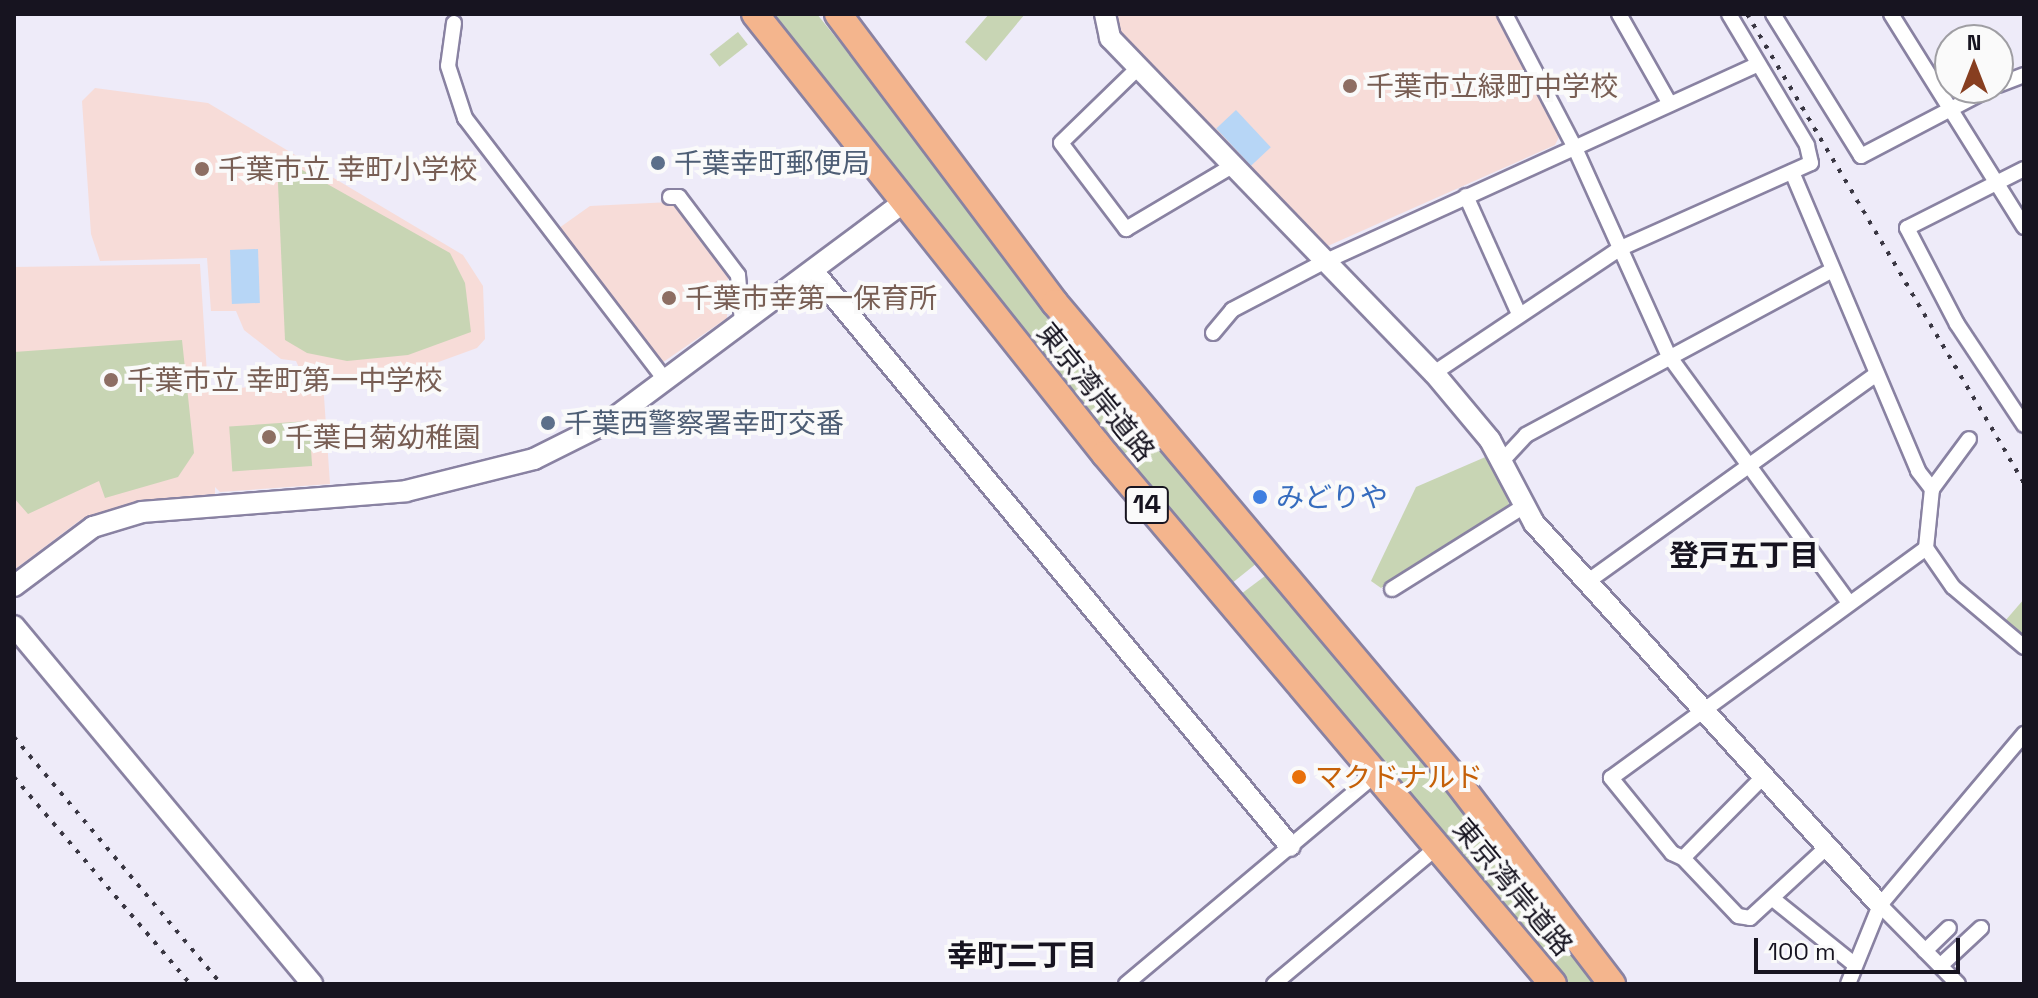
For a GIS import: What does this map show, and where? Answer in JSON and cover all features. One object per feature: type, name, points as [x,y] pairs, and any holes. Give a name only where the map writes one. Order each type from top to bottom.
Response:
[{"type":"highway","name":"東京湾岸道路","points":[[755,14],[903,203],[1164,525],[1553,984]]},
{"type":"highway","name":"東京湾岸道路","points":[[838,14],[1055,303],[1453,776],[1612,984]]},
{"type":"street","points":[[1105,14],[1110,38],[1434,373],[1502,461],[1521,508],[1880,905],[1958,984]]},
{"type":"street","points":[[1505,14],[1574,146],[1669,356],[1849,603]]},
{"type":"street","points":[[1619,14],[1670,104]]},
{"type":"street","points":[[1434,373],[1621,248],[1811,163],[1807,145],[1729,14]]},
{"type":"street","points":[[1773,14],[1861,156],[1955,104]]},
{"type":"street","points":[[1891,14],[2024,227]]},
{"type":"street","points":[[454,23],[448,66],[465,118],[666,381]]},
{"type":"street","points":[[1213,333],[1232,310],[1324,262],[1758,64]]},
{"type":"street","points":[[1138,68],[1061,143],[1126,229],[1232,166]]},
{"type":"street","points":[[2024,169],[1994,180],[1907,228],[1957,324],[2020,409],[2024,425]]},
{"type":"street","points":[[1792,172],[1918,471],[1932,489]]},
{"type":"street","points":[[1466,196],[1519,314]]},
{"type":"street","points":[[670,197],[679,197],[738,275],[742,323]]},
{"type":"street","points":[[14,586],[93,527],[142,512],[406,491],[506,468],[610,421],[903,203]]},
{"type":"street","points":[[1502,461],[1526,435],[1832,270]]},
{"type":"street","points":[[813,271],[1290,846]]},
{"type":"street","points":[[1587,582],[1876,374]]},
{"type":"street","points":[[1969,439],[1932,489],[1926,548],[1953,587],[2024,647]]},
{"type":"street","points":[[1392,589],[1521,508]]},
{"type":"street","points":[[1827,847],[1750,918],[1738,916],[1683,858],[1672,853],[1611,778],[1708,712],[1926,548]]},
{"type":"street","points":[[14,626],[312,984]]},
{"type":"street","points":[[1848,984],[1880,905],[2024,734]]},
{"type":"street","points":[[1126,984],[1376,774]]},
{"type":"street","points":[[1683,858],[1764,776]]},
{"type":"street","points":[[1274,984],[1437,847]]},
{"type":"street","points":[[1773,899],[1855,965]]},
{"type":"street","points":[[1925,951],[1949,928]]},
{"type":"street","points":[[1940,966],[1981,928]]},
{"type":"shaded area","name":"千葉市立緑町中学校","points":[[1118,14],[1495,14],[1559,137],[1555,145],[1321,249],[1119,35]]},
{"type":"shaded area","name":"千葉市立 幸町小学校","points":[[95,88],[208,103],[463,255],[483,286],[485,339],[477,348],[422,368],[304,379],[296,361],[281,359],[244,330],[236,311],[211,311],[207,258],[100,261],[91,234],[82,101]]},
{"type":"shaded area","name":"千葉市幸第一保育所","points":[[671,202],[728,278],[727,318],[659,365],[559,228],[590,206]]},
{"type":"shaded area","name":"千葉市立 幸町第一中学校","points":[[200,264],[208,390],[323,382],[330,484],[220,492],[215,487],[215,494],[142,500],[79,521],[14,570],[14,267]]},
{"type":"green space","points":[[768,14],[817,14],[1257,563],[1231,584]]},
{"type":"green space","points":[[989,14],[1025,14],[986,61],[965,42]]},
{"type":"green space","points":[[738,32],[748,45],[719,67],[710,54]]},
{"type":"green space","points":[[281,158],[450,253],[465,283],[471,332],[408,355],[347,361],[307,353],[285,340],[277,162]]},
{"type":"green space","points":[[182,340],[194,453],[178,477],[105,498],[99,481],[28,514],[14,498],[14,352]]},
{"type":"green space","points":[[309,421],[312,466],[232,471],[229,427]]},
{"type":"green space","points":[[1490,455],[1511,509],[1381,588],[1371,581],[1416,487]]},
{"type":"green space","points":[[1265,576],[1438,778],[1595,984],[1568,984],[1241,594]]},
{"type":"green space","points":[[2024,599],[2024,637],[2005,621]]},
{"type":"water","points":[[1236,110],[1271,147],[1251,166],[1216,128]]},
{"type":"water","points":[[258,249],[260,303],[232,304],[230,250]]},
{"type":"railway","points":[[1747,14],[2024,483]]},
{"type":"railway","points":[[14,737],[221,984]]},
{"type":"railway","points":[[14,777],[190,984]]},
{"type":"place","name":"千葉市立緑町中学校","points":[[1350,86]]},
{"type":"place","name":"千葉幸町郵便局","points":[[658,163]]},
{"type":"place","name":"千葉市立 幸町小学校","points":[[202,169]]},
{"type":"place","name":"千葉市幸第一保育所","points":[[669,298]]},
{"type":"place","name":"千葉市立 幸町第一中学校","points":[[111,380]]},
{"type":"place","name":"千葉西警察署幸町交番","points":[[548,423]]},
{"type":"place","name":"千葉白菊幼稚園","points":[[269,437]]},
{"type":"place","name":"みどりや","points":[[1260,497]]},
{"type":"place","name":"マクドナルド","points":[[1299,777]]},
{"type":"district","name":"登戸五丁目","points":[[1744,556]]},
{"type":"district","name":"幸町二丁目","points":[[1022,956]]}]
